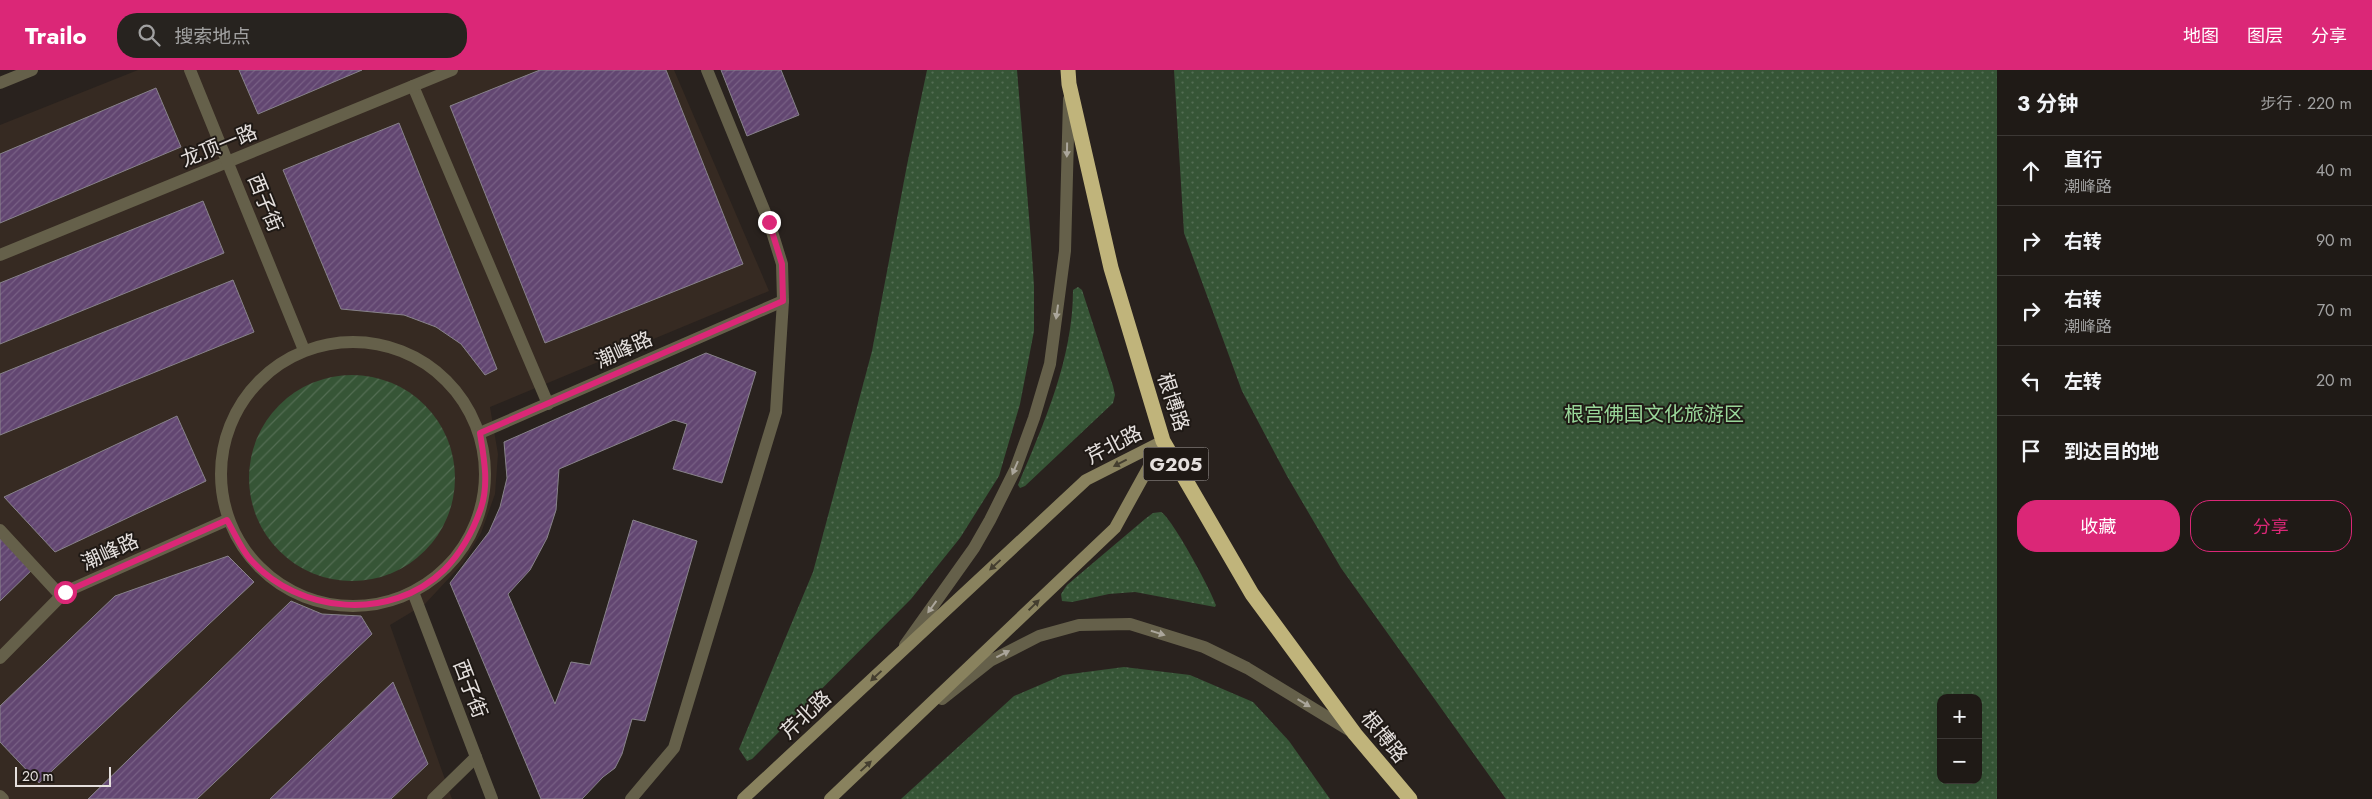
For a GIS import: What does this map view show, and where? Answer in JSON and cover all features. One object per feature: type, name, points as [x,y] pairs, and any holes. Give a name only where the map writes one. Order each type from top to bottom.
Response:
[{"type":"highway","name":"根博路","points":[[1069,77],[1111,268],[1163,441],[1252,594],[1355,734],[1410,799]]},
{"type":"main road","name":"芹北路","points":[[744,799],[1086,480],[1163,441]]},
{"type":"main road","name":"芹北路","points":[[830,799],[909,726],[1115,528],[1163,441]]},
{"type":"street","points":[[0,83],[32,70]]},
{"type":"street","name":"西子街","points":[[190,70],[304,350]]},
{"type":"street","name":"龙顶一路","points":[[0,255],[452,70]]},
{"type":"street","points":[[631,799],[674,748],[776,412],[783,301],[782,264],[769,222],[707,70]]},
{"type":"street","points":[[896,656],[974,548],[1015,470],[1034,418],[1050,364],[1065,251],[1069,77]]},
{"type":"street","points":[[412,86],[548,404]]},
{"type":"street","name":"潮峰路","points":[[480,433],[783,301]]},
{"type":"street","points":[[347,341],[390,346],[429,365],[454,389],[460,395],[480,433],[486,470],[482,507],[467,541],[444,570],[413,592],[370,605],[325,604],[284,588],[250,559],[227,520],[219,480],[224,439],[241,401],[268,371],[304,350],[347,341]]},
{"type":"street","name":"潮峰路","points":[[0,658],[65,592],[227,520]]},
{"type":"street","points":[[0,530],[61,596]]},
{"type":"street","name":"西子街","points":[[413,592],[492,799]]},
{"type":"street","points":[[909,726],[990,661],[1039,636],[1079,625],[1130,624],[1204,647],[1247,668],[1355,734]]},
{"type":"street","points":[[433,799],[476,758]]},
{"type":"shaded area","points":[[138,70],[674,70],[769,291],[490,407],[498,454],[495,494],[481,533],[463,563],[425,604],[390,625],[452,799],[0,799],[0,125]]},
{"type":"green space","points":[[927,70],[1017,70],[1034,286],[1034,331],[1020,404],[999,476],[960,538],[911,599],[752,759],[747,761],[739,749],[813,572],[872,351]]},
{"type":"green space","name":"根宫佛国文化旅游区","points":[[1174,70],[1997,70],[1997,799],[1506,799],[1341,568],[1287,476],[1242,391],[1184,233]]},
{"type":"green space","points":[[1078,287],[1082,290],[1113,386],[1115,395],[1113,403],[1025,486],[1020,488],[1018,485],[1047,414],[1062,366],[1072,316],[1073,290]]},
{"type":"green space","points":[[352,375],[372,377],[391,383],[400,387],[425,405],[443,430],[447,439],[453,458],[455,478],[453,498],[447,517],[443,526],[425,551],[400,569],[391,573],[372,579],[352,581],[332,579],[313,573],[304,569],[279,551],[261,526],[257,517],[251,498],[249,478],[251,458],[257,439],[261,430],[279,405],[304,387],[313,383],[332,377]]},
{"type":"green space","points":[[1161,512],[1174,527],[1191,555],[1213,597],[1215,607],[1135,592],[1109,594],[1072,602],[1062,601],[1061,594],[1067,585],[1145,519],[1153,513]]},
{"type":"green space","points":[[1124,667],[1190,675],[1253,702],[1289,741],[1330,799],[901,799],[1014,696],[1063,675]]},
{"type":"building","points":[[239,70],[362,70],[258,114]]},
{"type":"building","points":[[540,70],[666,70],[743,264],[545,343],[450,106]]},
{"type":"building","points":[[721,70],[781,70],[799,115],[747,136]]},
{"type":"building","points":[[156,88],[181,147],[0,223],[0,154]]},
{"type":"building","points":[[399,123],[497,369],[485,375],[461,344],[436,327],[404,315],[341,309],[283,170]]},
{"type":"building","points":[[203,201],[224,253],[0,344],[0,283]]},
{"type":"building","points":[[233,280],[254,332],[0,435],[0,374]]},
{"type":"building","points":[[706,353],[756,372],[722,483],[673,469],[687,424],[674,420],[559,469],[556,510],[547,538],[530,570],[508,594],[555,704],[571,662],[590,665],[633,520],[697,541],[645,721],[632,719],[622,754],[615,768],[603,777],[582,799],[541,799],[450,583],[489,532],[500,507],[507,478],[504,442]]},
{"type":"building","points":[[177,416],[206,481],[55,552],[4,497]]},
{"type":"building","points":[[0,531],[36,566],[0,601]]},
{"type":"building","points":[[228,556],[254,582],[39,783],[0,742],[0,706],[115,596]]},
{"type":"building","points":[[291,601],[322,614],[361,616],[372,634],[197,799],[88,799]]},
{"type":"building","points":[[393,682],[428,764],[391,799],[270,799]]},
{"type":"route","points":[[65,592],[227,520],[250,559],[284,588],[325,604],[370,605],[413,592],[444,570],[467,541],[482,507],[486,470],[480,433],[783,301],[782,264],[769,222]]}]
